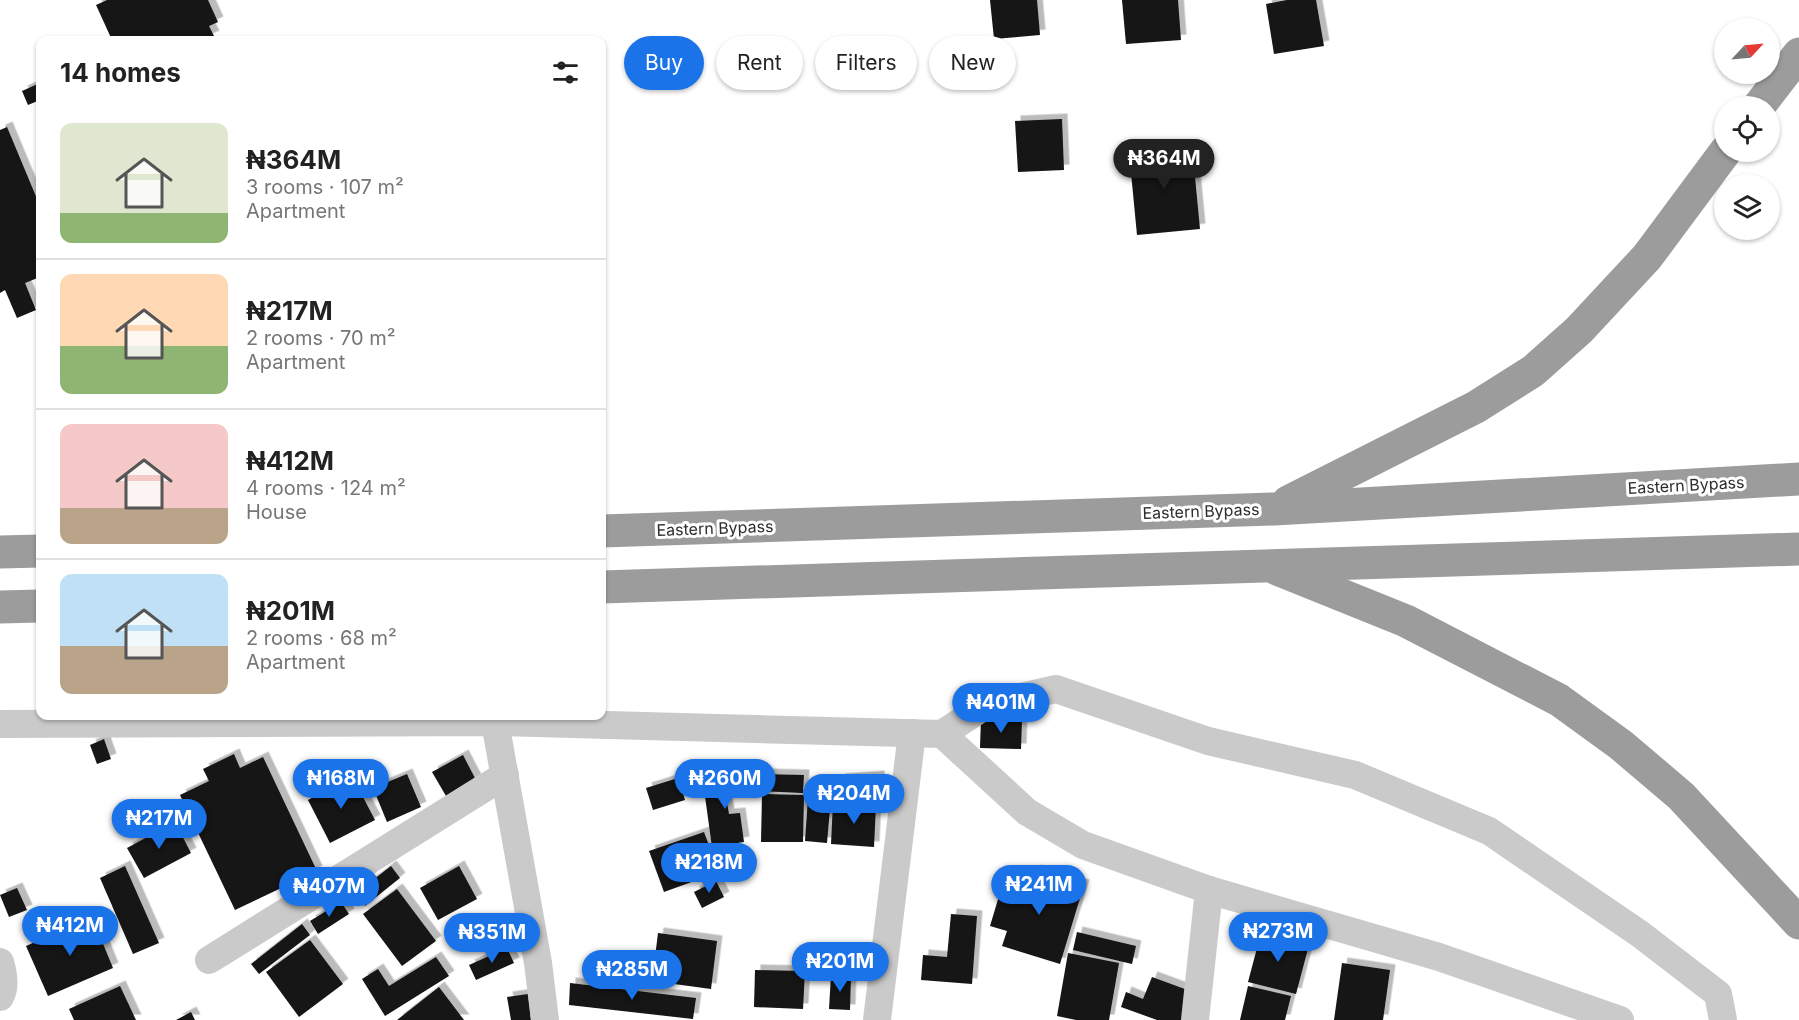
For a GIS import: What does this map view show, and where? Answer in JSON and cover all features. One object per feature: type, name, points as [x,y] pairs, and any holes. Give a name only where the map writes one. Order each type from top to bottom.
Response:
[{"type":"highway","points":[[1767,96],[1799,54]]},
{"type":"highway","points":[[1274,509],[1476,407],[1533,371],[1579,330],[1647,257],[1718,162]]},
{"type":"highway","name":"Eastern Bypass","points":[[606,531],[1274,509],[1799,479]]},
{"type":"highway","points":[[606,586],[1799,549]]},
{"type":"highway","points":[[0,552],[36,551]]},
{"type":"highway","points":[[1264,564],[1406,621],[1559,700],[1621,745],[1680,796],[1799,923]]},
{"type":"highway","points":[[0,607],[36,606]]},
{"type":"street","points":[[0,724],[495,722],[942,734],[986,705],[1056,689],[1208,741],[1355,775],[1489,831],[1640,934],[1718,994],[1723,1020]]},
{"type":"street","points":[[495,722],[538,963],[545,1020]]},
{"type":"street","points":[[877,1020],[912,733]]},
{"type":"street","points":[[942,734],[1027,812],[1083,845],[1209,890],[1439,957],[1620,1020]]},
{"type":"street","points":[[209,960],[505,775]]},
{"type":"street","points":[[1195,1020],[1209,890]]},
{"type":"street","points":[[0,962],[3,971],[3,993],[0,997]]},
{"type":"building","points":[[107,0],[208,0],[218,22],[209,26],[214,36],[110,36],[96,5]]},
{"type":"building","points":[[990,0],[1037,0],[1040,35],[994,36]]},
{"type":"building","points":[[1122,0],[1178,0],[1181,40],[1126,44]]},
{"type":"building","points":[[1287,0],[1316,0],[1324,46],[1274,54],[1266,4]]},
{"type":"building","points":[[36,85],[36,102],[28,105],[22,91]]},
{"type":"building","points":[[1062,119],[1064,170],[1018,172],[1015,121]]},
{"type":"building","points":[[7,127],[36,196],[36,279],[25,283],[36,310],[17,318],[5,290],[0,293],[0,130]]},
{"type":"building","points":[[1192,146],[1200,229],[1137,235],[1129,152]]},
{"type":"building","points":[[981,718],[1022,720],[1021,749],[980,748]]},
{"type":"building","points":[[104,739],[111,759],[97,764],[90,745]]},
{"type":"building","points":[[234,754],[240,768],[263,757],[317,871],[235,910],[180,795],[209,781],[203,769]]},
{"type":"building","points":[[463,755],[476,780],[446,796],[432,772]]},
{"type":"building","points":[[407,774],[421,807],[387,822],[373,788]]},
{"type":"building","points":[[759,774],[804,775],[803,793],[759,791]]},
{"type":"building","points":[[748,775],[751,793],[726,797],[729,814],[740,813],[744,842],[712,847],[703,782]]},
{"type":"building","points":[[352,776],[375,820],[330,843],[308,800]]},
{"type":"building","points":[[879,776],[881,795],[841,797],[840,779]]},
{"type":"building","points":[[678,778],[685,800],[653,810],[646,788]]},
{"type":"building","points":[[809,784],[832,785],[827,843],[805,841]]},
{"type":"building","points":[[762,794],[804,795],[803,842],[761,842]]},
{"type":"building","points":[[833,803],[876,805],[874,847],[831,844]]},
{"type":"building","points":[[175,822],[191,853],[144,878],[127,848]]},
{"type":"building","points":[[704,832],[719,872],[664,892],[649,851]]},
{"type":"building","points":[[125,866],[159,943],[133,954],[100,878]]},
{"type":"building","points":[[391,866],[400,878],[365,906],[356,893]]},
{"type":"building","points":[[459,866],[477,899],[438,920],[420,888]]},
{"type":"building","points":[[1035,870],[1084,885],[1060,964],[1002,946],[1007,931],[990,926],[1002,886],[1028,894]]},
{"type":"building","points":[[716,881],[724,897],[702,908],[694,892]]},
{"type":"building","points":[[17,888],[27,910],[9,917],[0,895]]},
{"type":"building","points":[[397,889],[436,941],[402,966],[363,914]]},
{"type":"building","points":[[341,902],[349,914],[318,934],[310,921]]},
{"type":"building","points":[[951,914],[977,916],[972,984],[921,980],[923,955],[947,957]]},
{"type":"building","points":[[92,917],[113,968],[48,996],[26,946]]},
{"type":"building","points":[[302,924],[310,935],[259,974],[251,964]]},
{"type":"building","points":[[1077,932],[1136,946],[1132,964],[1073,950]]},
{"type":"building","points":[[658,933],[717,941],[711,989],[652,981]]},
{"type":"building","points":[[1261,933],[1309,945],[1296,994],[1248,982]]},
{"type":"building","points":[[310,940],[343,984],[299,1017],[266,972]]},
{"type":"building","points":[[507,948],[514,963],[476,980],[469,965]]},
{"type":"building","points":[[1068,953],[1119,963],[1109,1020],[1076,1020],[1057,1016]]},
{"type":"building","points":[[436,957],[449,976],[385,1016],[362,979],[378,969],[389,986]]},
{"type":"building","points":[[1342,963],[1390,970],[1383,1020],[1334,1020]]},
{"type":"building","points":[[755,970],[805,971],[803,1009],[754,1007]]},
{"type":"building","points":[[831,975],[851,976],[850,1010],[829,1009]]},
{"type":"building","points":[[1152,977],[1193,992],[1183,1020],[1157,1020],[1121,1007],[1126,992],[1143,999]]},
{"type":"building","points":[[570,983],[696,998],[693,1019],[569,1005]]},
{"type":"building","points":[[120,986],[136,1020],[74,1020],[69,1009]]},
{"type":"building","points":[[1248,986],[1291,996],[1285,1020],[1240,1020]]},
{"type":"building","points":[[439,987],[464,1020],[397,1020]]},
{"type":"building","points":[[528,994],[531,1020],[511,1020],[507,997]]},
{"type":"building","points":[[191,1012],[195,1020],[176,1020]]}]
